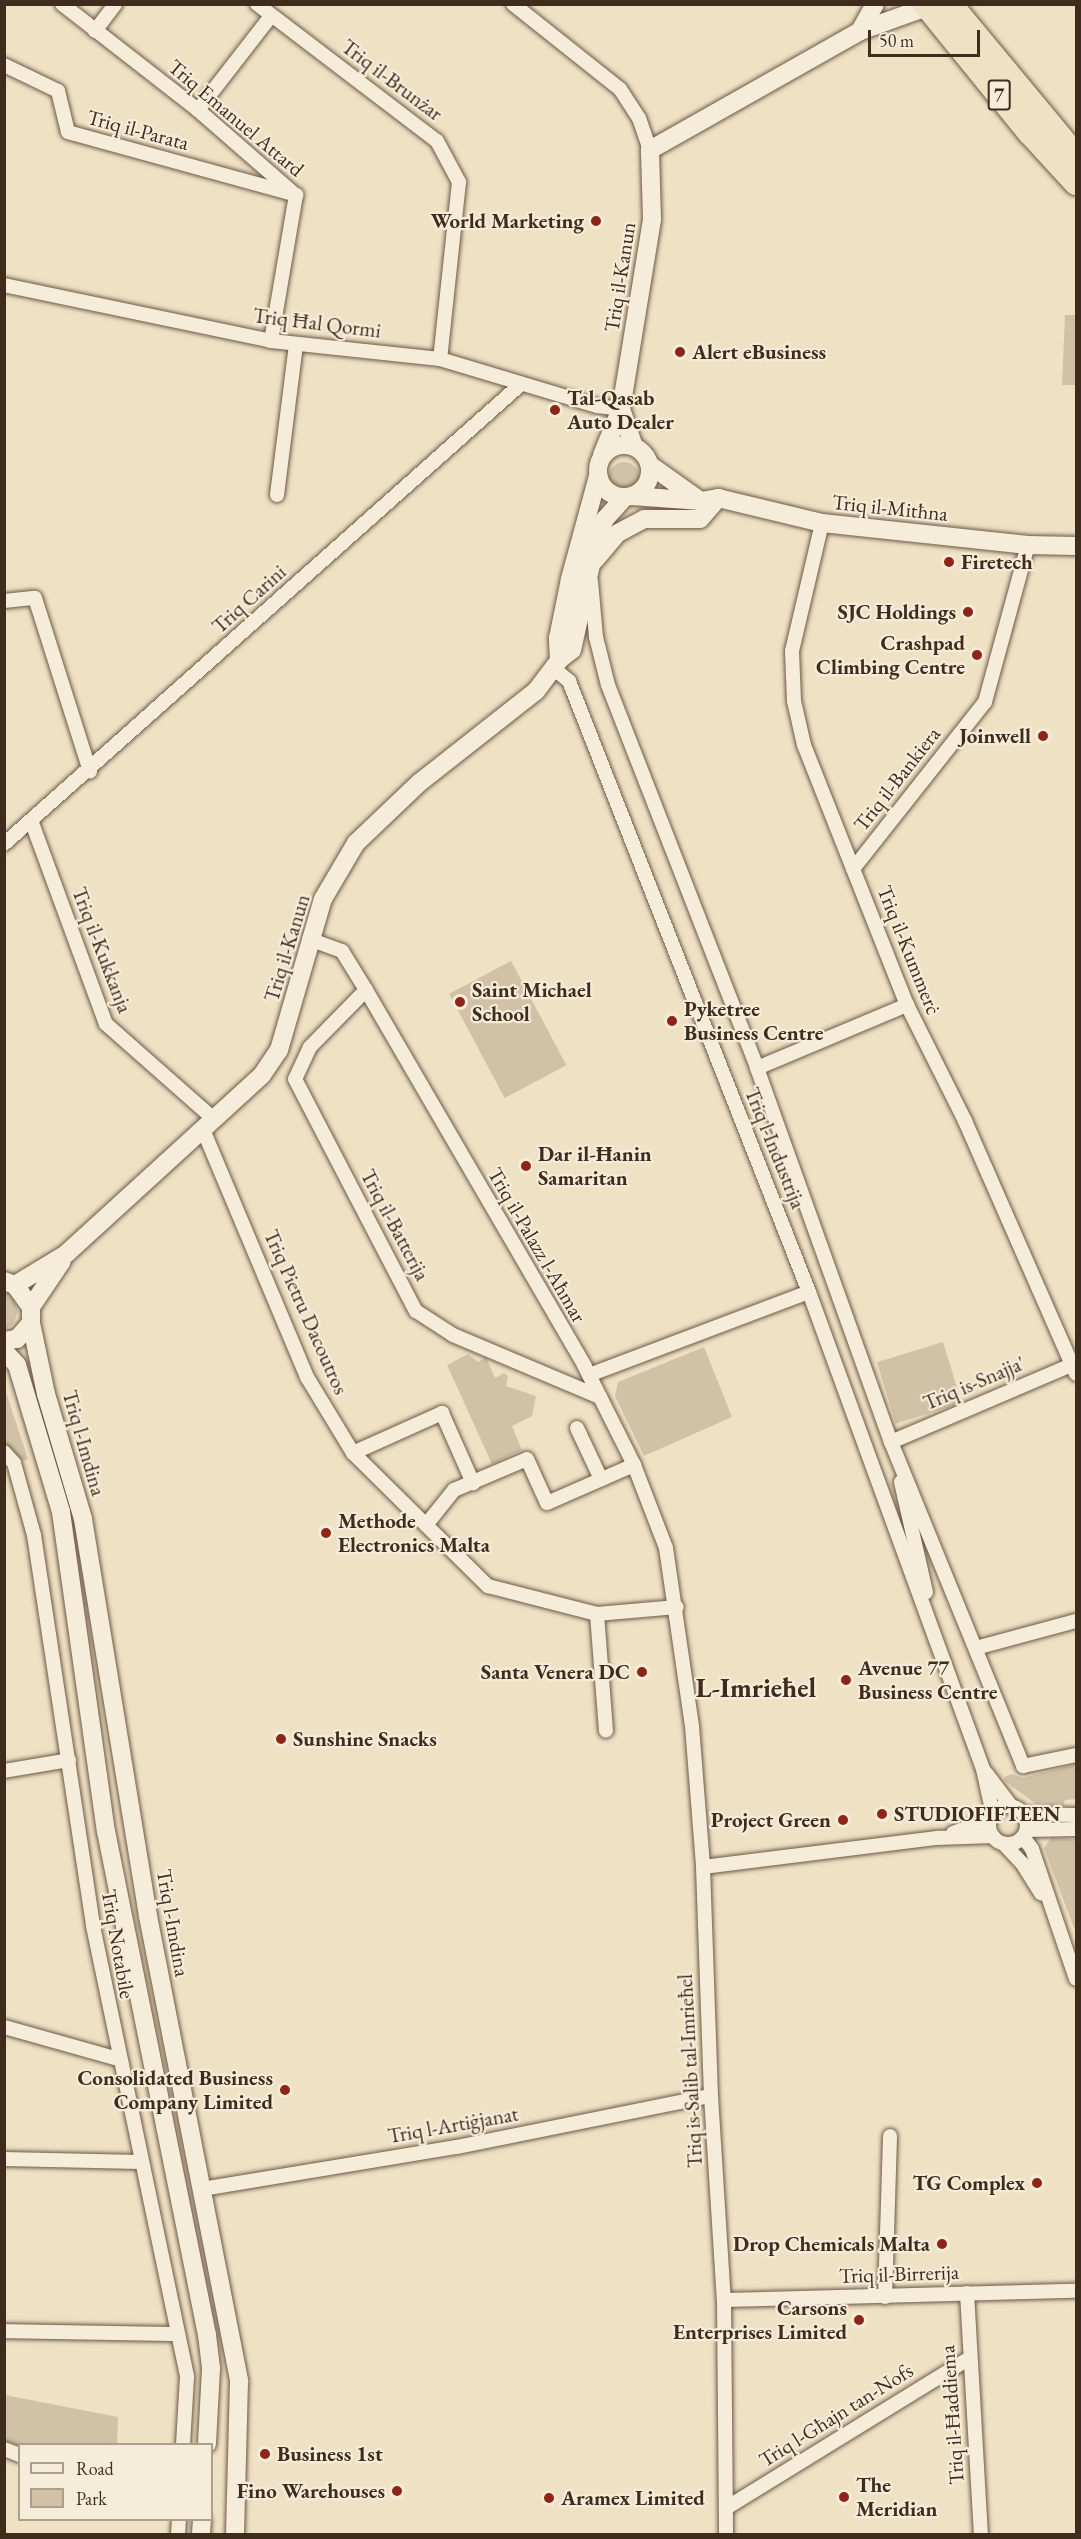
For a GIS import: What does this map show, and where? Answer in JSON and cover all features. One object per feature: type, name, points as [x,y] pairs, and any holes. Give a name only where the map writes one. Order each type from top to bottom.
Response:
[{"type":"highway","name":"7","points":[[941,5],[1077,156]]},
{"type":"highway","name":"7","points":[[941,5],[1077,183]]},
{"type":"main road","points":[[860,31],[875,4]]},
{"type":"main road","points":[[651,150],[860,31],[941,5]]},
{"type":"main road","name":"Triq il-Kanun","points":[[602,455],[621,409],[652,219],[651,150]]},
{"type":"main road","name":"Triq il-Kanun","points":[[621,409],[634,446]]},
{"type":"main road","points":[[556,664],[558,638],[568,591],[602,455],[613,446],[634,446],[650,465],[650,478],[643,490],[628,497],[610,494],[598,476]]},
{"type":"main road","name":"Triq il-Mitħna","points":[[650,465],[709,499]]},
{"type":"main road","name":"Triq il-Kanun","points":[[10,1283],[66,1254],[262,1076],[279,1050],[309,939],[323,899],[356,843],[419,783],[536,691],[556,664],[572,650],[605,519],[628,497]]},
{"type":"main road","name":"Triq il-Mitħna","points":[[628,497],[709,499],[822,523],[1028,545],[1077,546]]},
{"type":"main road","points":[[592,567],[618,533],[644,519],[700,519],[709,499]]},
{"type":"main road","name":"Triq il-Kanun","points":[[4,1341],[17,1339],[66,1254]]},
{"type":"main road","points":[[10,1283],[31,1315]]},
{"type":"main road","name":"Triq l-Imdina","points":[[31,1315],[46,1394],[83,1519],[148,1916],[239,2381],[235,2535]]},
{"type":"main road","name":"Triq l-Imdina","points":[[4,1351],[17,1365],[61,1512],[106,1831],[207,2335],[211,2369],[207,2443]]},
{"type":"street","name":"Triq Emanuel Attard","points":[[62,4],[198,110],[296,195],[271,340]]},
{"type":"street","points":[[95,32],[115,4]]},
{"type":"street","name":"Triq il-Brunżar","points":[[257,4],[437,141],[459,183],[440,359]]},
{"type":"street","name":"Triq il-Kanun","points":[[513,4],[621,90],[639,118],[651,150]]},
{"type":"street","points":[[198,110],[272,16]]},
{"type":"street","name":"Triq il-Parata","points":[[4,65],[58,91],[68,132],[296,195]]},
{"type":"street","name":"Triq Ħal Qormi","points":[[4,285],[271,340],[440,359],[521,384],[621,409]]},
{"type":"street","points":[[277,495],[296,344]]},
{"type":"street","name":"Triq Carini","points":[[4,844],[32,823],[521,384]]},
{"type":"street","name":"Triq il-Kummerċ","points":[[822,523],[792,651],[794,701],[804,745],[907,1005],[965,1121],[1075,1369]]},
{"type":"street","name":"Triq il-Bankiera","points":[[853,869],[985,702],[1028,545]]},
{"type":"street","name":"Triq l-Industrija","points":[[592,567],[597,637],[608,686],[757,1068],[891,1442],[1023,1766],[1077,1755]]},
{"type":"street","points":[[4,601],[35,598],[90,771]]},
{"type":"street","name":"Triq l-Industrija","points":[[556,664],[569,681],[809,1292],[983,1769],[992,1817]]},
{"type":"street","name":"Triq il-Kukkanja","points":[[32,823],[106,1024],[209,1126]]},
{"type":"street","name":"Triq il-Palazz l-Aħmar","points":[[309,939],[342,951],[589,1375],[634,1465],[666,1548],[677,1607]]},
{"type":"street","name":"Triq il-Batterija","points":[[366,990],[310,1047],[295,1079],[416,1311],[453,1335],[600,1397]]},
{"type":"street","points":[[757,1068],[907,1005]]},
{"type":"street","name":"Triq Pietru Dacoutros","points":[[209,1126],[308,1377],[353,1453],[488,1586],[597,1614],[677,1607]]},
{"type":"street","points":[[589,1375],[809,1292]]},
{"type":"street","name":"Triq is-Snajja'","points":[[891,1442],[1075,1369]]},
{"type":"street","points":[[353,1453],[442,1413],[472,1483]]},
{"type":"street","points":[[577,1428],[601,1479]]},
{"type":"street","name":"Triq l-Industrija","points":[[891,1442],[940,1652]]},
{"type":"street","name":"Triq Notabile","points":[[4,1452],[14,1463],[34,1535],[118,2058],[187,2377],[183,2443]]},
{"type":"street","points":[[426,1525],[454,1490],[527,1459],[547,1503],[634,1465]]},
{"type":"street","name":"Triq is-Salib tal-Imrieħel","points":[[677,1607],[692,1725],[703,1867],[711,2096],[724,2300],[726,2535]]},
{"type":"street","points":[[597,1614],[606,1731]]},
{"type":"street","points":[[976,1648],[1077,1622]]},
{"type":"street","points":[[4,1770],[69,1760]]},
{"type":"street","name":"Triq l-Industrija","points":[[983,1769],[1018,1810]]},
{"type":"street","points":[[937,1838],[992,1817],[1002,1808],[1077,1815]]},
{"type":"street","points":[[1018,1810],[1077,1979]]},
{"type":"street","points":[[992,1817],[999,1840],[1022,1863],[1056,1919]]},
{"type":"street","points":[[703,1867],[937,1838],[999,1840],[1015,1843],[1025,1834],[1077,1829]]},
{"type":"street","points":[[4,2027],[118,2058]]},
{"type":"street","name":"Triq l-Artiġjanat","points":[[202,2189],[457,2147],[711,2096]]},
{"type":"street","points":[[885,2297],[890,2136]]},
{"type":"street","points":[[4,2160],[141,2162]]},
{"type":"street","name":"Triq il-Birrerija","points":[[724,2300],[1077,2291]]},
{"type":"street","name":"Triq il-Ħaddiema","points":[[967,2293],[968,2359],[981,2535]]},
{"type":"street","points":[[4,2331],[178,2334]]},
{"type":"street","name":"Triq l-Għajn tan-Nofs","points":[[726,2508],[968,2359]]},
{"type":"green space","points":[[1065,315],[1076,315],[1076,385],[1062,385]]},
{"type":"green space","points":[[624,462],[635,466],[639,477],[635,488],[624,492],[613,488],[609,477],[613,466]]},
{"type":"green space","points":[[511,961],[566,1065],[505,1098],[449,994]]},
{"type":"green space","points":[[5,1292],[14,1299],[18,1312],[13,1324],[5,1330]]},
{"type":"green space","points":[[943,1342],[962,1403],[896,1423],[877,1362]]},
{"type":"green space","points":[[704,1347],[732,1417],[644,1456],[615,1396],[618,1382]]},
{"type":"green space","points":[[468,1354],[478,1362],[486,1357],[495,1378],[504,1373],[508,1376],[506,1386],[536,1396],[532,1416],[512,1426],[522,1450],[492,1464],[447,1365]]},
{"type":"green space","points":[[4,1386],[28,1459],[23,1461],[5,1447]]},
{"type":"green space","points":[[1076,1764],[1076,1799],[1065,1800],[1063,1806],[1036,1804],[1005,1781],[1004,1777],[1012,1774],[1023,1778]]},
{"type":"green space","points":[[1051,1838],[1076,1839],[1076,1933],[1044,1848]]},
{"type":"green space","points":[[5,2395],[118,2417],[117,2443],[18,2443],[18,2446],[5,2441]]},
{"type":"place","name":"World Marketing","points":[[596,221]]},
{"type":"place","name":"Alert eBusiness","points":[[680,352]]},
{"type":"place","name":"Tal-Qasab Auto Dealer","points":[[555,410]]},
{"type":"place","name":"Firetech","points":[[949,562]]},
{"type":"place","name":"SJC Holdings","points":[[968,612]]},
{"type":"place","name":"Crashpad Climbing Centre","points":[[977,655]]},
{"type":"place","name":"Joinwell","points":[[1043,736]]},
{"type":"place","name":"Saint Michael School","points":[[460,1002]]},
{"type":"place","name":"Pyketree Business Centre","points":[[672,1021]]},
{"type":"place","name":"Dar il-Ħanin Samaritan","points":[[526,1166]]},
{"type":"place","name":"Methode Electronics Malta","points":[[326,1533]]},
{"type":"place","name":"Santa Venera DC","points":[[642,1672]]},
{"type":"place","name":"Avenue 77 Business Centre","points":[[846,1680]]},
{"type":"place","name":"Sunshine Snacks","points":[[281,1739]]},
{"type":"place","name":"STUDIOFIFTEEN","points":[[882,1814]]},
{"type":"place","name":"Project Green","points":[[843,1820]]},
{"type":"place","name":"Consolidated Business Company Limited","points":[[285,2090]]},
{"type":"place","name":"TG Complex","points":[[1037,2183]]},
{"type":"place","name":"Drop Chemicals Malta","points":[[942,2244]]},
{"type":"place","name":"Carsons Enterprises Limited","points":[[859,2320]]},
{"type":"place","name":"Business 1st","points":[[265,2454]]},
{"type":"place","name":"Fino Warehouses","points":[[397,2491]]},
{"type":"place","name":"The Meridian","points":[[844,2497]]},
{"type":"place","name":"Aramex Limited","points":[[549,2498]]},
{"type":"district","name":"L-Imrieħel","points":[[756,1688]]}]
